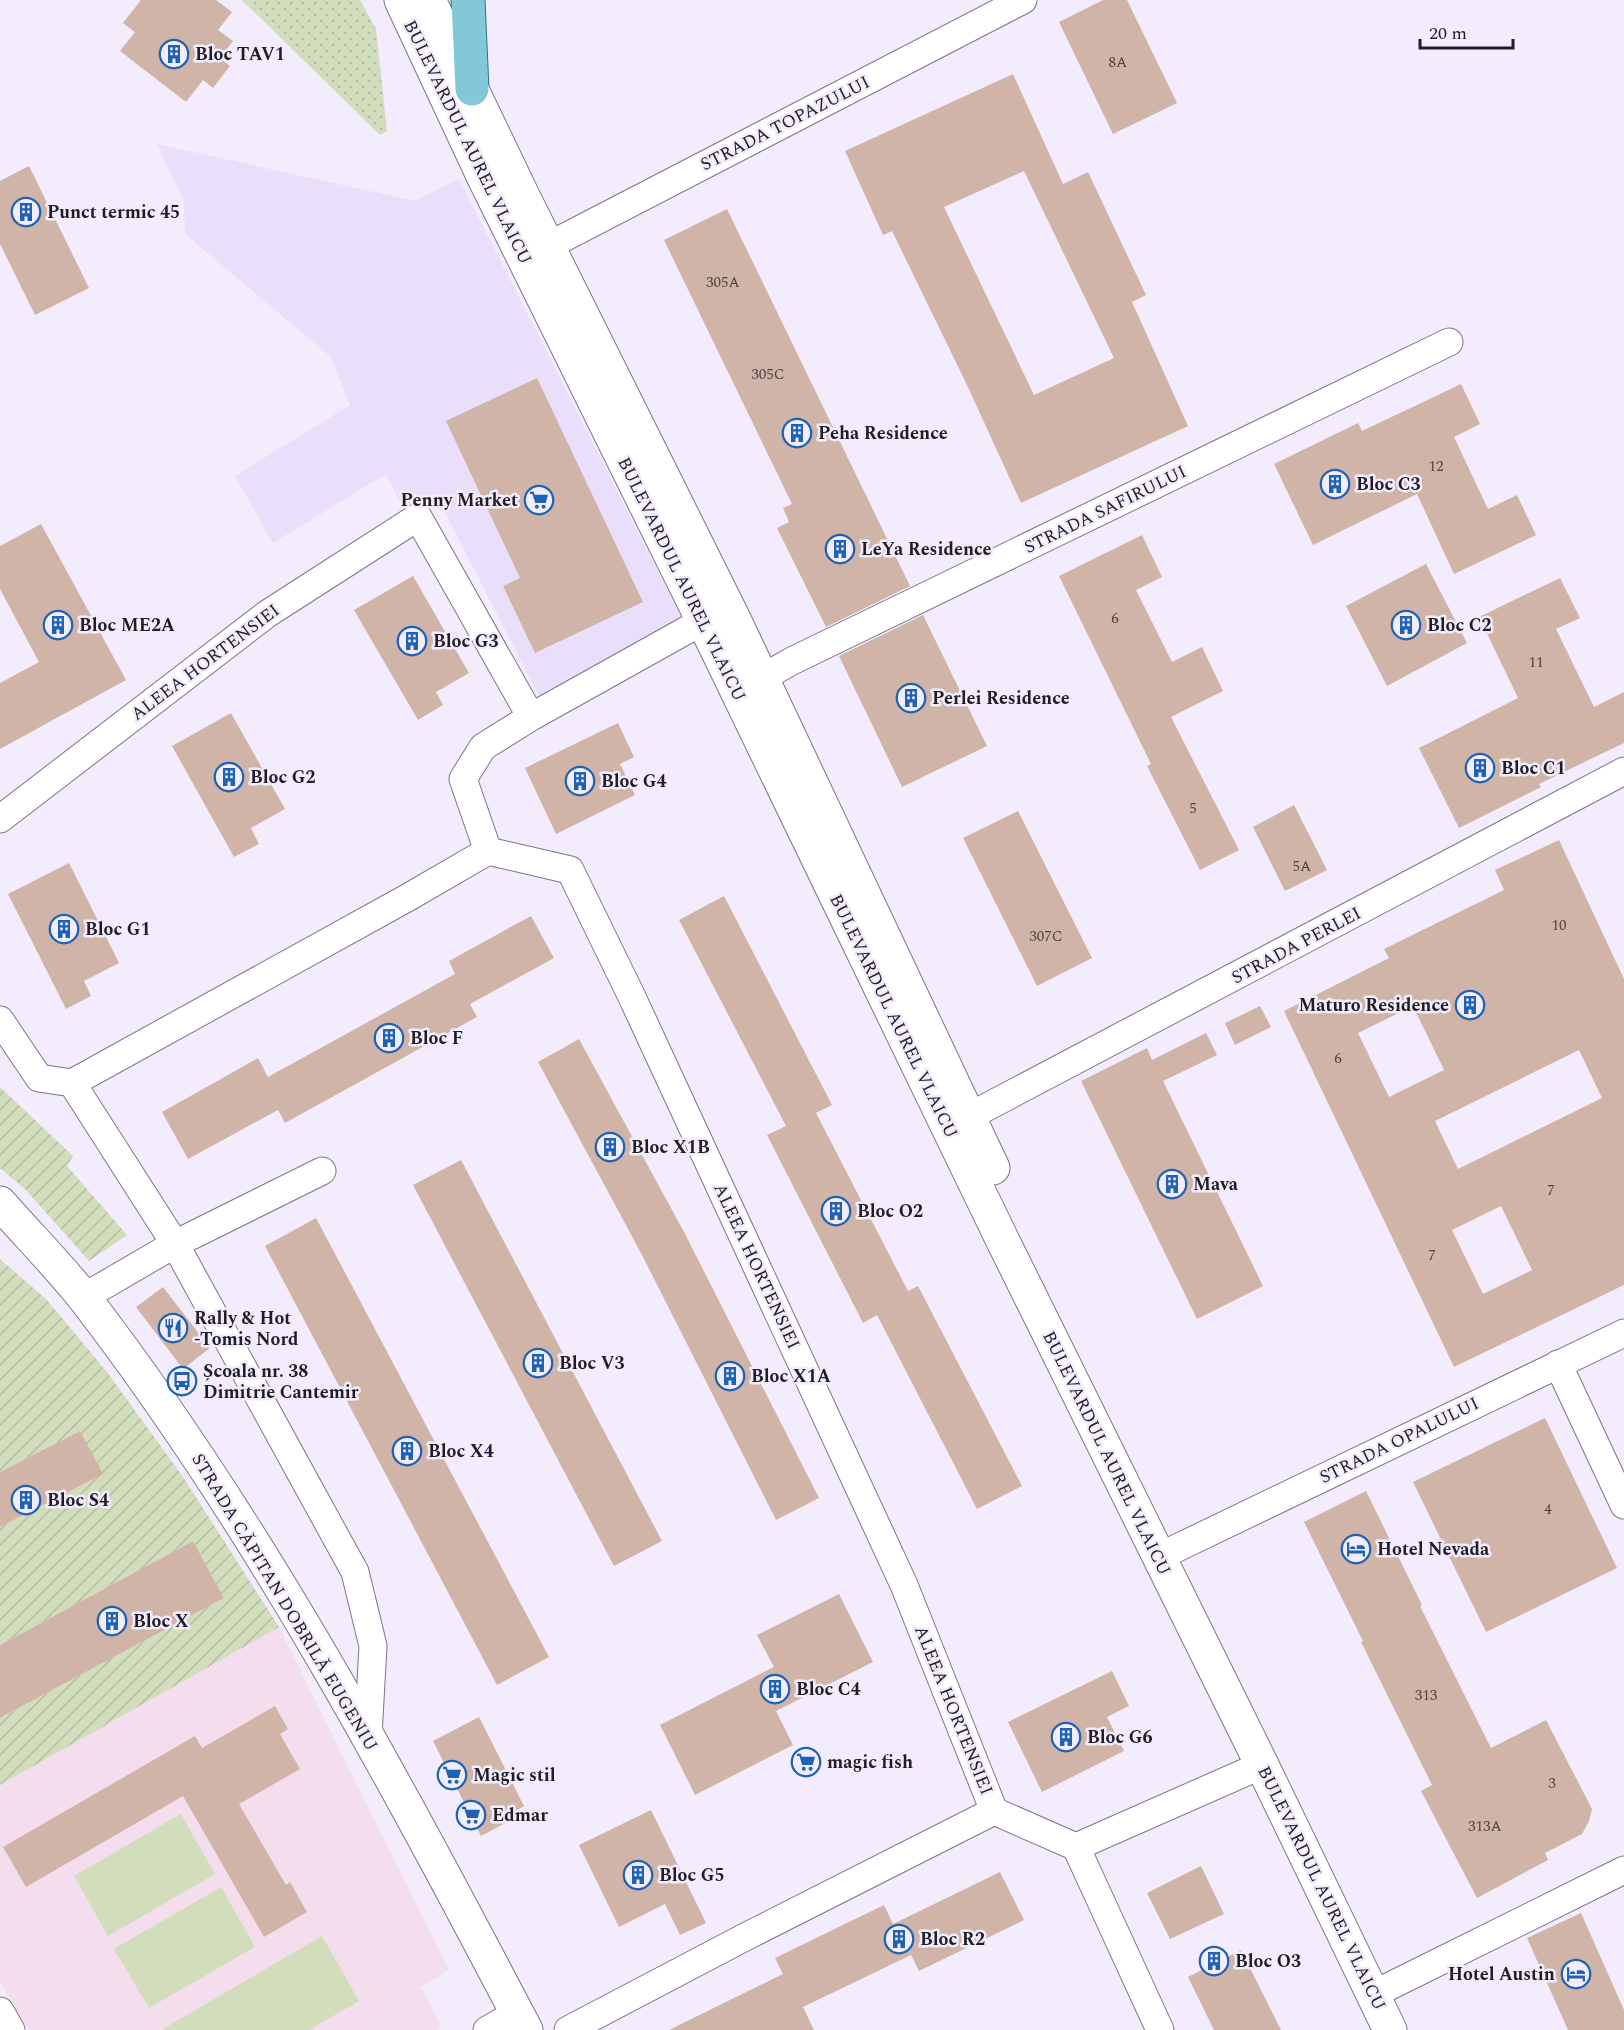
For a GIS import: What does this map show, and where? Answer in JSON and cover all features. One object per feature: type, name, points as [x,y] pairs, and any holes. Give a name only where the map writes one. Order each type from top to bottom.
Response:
[{"type":"main road","name":"BULEVARDUL AUREL VLAICU","points":[[401,0],[484,178],[703,621],[1005,1246],[1262,1765],[1390,2030]]},
{"type":"main road","name":"BULEVARDUL AUREL VLAICU","points":[[429,0],[762,678],[968,1117],[1406,2030]]},
{"type":"main road","points":[[468,0],[472,89]]},
{"type":"main road","name":"STRADA CĂPITAN DOBRILĂ EUGENIU","points":[[0,1203],[84,1297],[184,1435],[294,1609],[368,1737],[522,2021]]},
{"type":"street","name":"STRADA TOPAZULUI","points":[[548,246],[1023,0]]},
{"type":"street","name":"STRADA SAFIRULUI","points":[[762,678],[792,661],[1449,342]]},
{"type":"street","name":"ALEEA HORTENSIEI","points":[[0,819],[267,614],[418,517],[531,717]]},
{"type":"street","points":[[0,1020],[39,1078],[72,1083],[407,898],[488,851],[463,779],[483,747],[531,717],[703,621]]},
{"type":"street","name":"STRADA PERLEI","points":[[968,1117],[1624,771]]},
{"type":"street","name":"ALEEA HORTENSIEI","points":[[488,851],[570,870],[637,1008],[904,1585],[994,1811]]},
{"type":"street","points":[[72,1083],[175,1244],[355,1572],[373,1646],[368,1737]]},
{"type":"street","points":[[84,1297],[175,1244],[322,1171]]},
{"type":"street","name":"STRADA OPALULUI","points":[[1175,1549],[1624,1333]]},
{"type":"street","points":[[1558,1364],[1624,1505]]},
{"type":"street","points":[[1076,1847],[1262,1765]]},
{"type":"street","points":[[568,2030],[747,1935],[994,1811],[1076,1847],[1160,2030]]},
{"type":"street","points":[[1386,1988],[1624,1870]]},
{"type":"street","points":[[0,2011],[11,2030]]},
{"type":"street","points":[[487,2030],[522,2021]]},
{"type":"shaded area","points":[[157,144],[415,201],[459,179],[684,623],[539,696],[435,493],[405,512],[386,474],[273,543],[235,476],[350,405],[331,357],[185,234],[184,201]]},
{"type":"shaded area","points":[[279,1627],[449,1970],[421,1987],[441,2027],[436,2030],[29,2030],[0,1983],[0,1785]]},
{"type":"green space","points":[[242,0],[360,0],[376,29],[387,131],[380,135]]},
{"type":"green space","points":[[0,1087],[73,1156],[67,1166],[127,1235],[89,1261],[25,1189],[0,1168]]},
{"type":"green space","points":[[0,1259],[47,1300],[107,1372],[181,1474],[279,1627],[0,1785],[0,1718],[224,1598],[193,1541],[0,1645],[0,1527],[102,1474],[80,1431],[0,1472]]},
{"type":"green space","points":[[181,1814],[215,1874],[108,1936],[74,1876]]},
{"type":"green space","points":[[221,1887],[255,1947],[149,2008],[114,1949]]},
{"type":"green space","points":[[322,1936],[359,2001],[309,2030],[163,2029]]},
{"type":"building","name":"Bloc TAV1","points":[[141,0],[216,0],[232,12],[218,30],[233,41],[220,58],[230,66],[213,88],[203,80],[186,102],[120,51],[135,32],[123,23]]},
{"type":"building","points":[[1103,0],[1127,0],[1177,103],[1113,134],[1059,22]]},
{"type":"building","points":[[1013,74],[1063,184],[1088,172],[1146,295],[1132,302],[1188,426],[1021,503],[892,231],[883,235],[845,151]],"holes":[[[1024,171],[1114,358],[1034,395],[944,207]]]},
{"type":"building","name":"Punct termic 45","points":[[29,166],[89,288],[35,315],[0,244],[0,181]]},
{"type":"building","points":[[727,209],[910,586],[826,627],[777,528],[789,522],[783,508],[792,504],[664,240]]},
{"type":"building","name":"Penny Market","points":[[537,378],[643,602],[535,653],[503,586],[520,578],[446,421]]},
{"type":"building","points":[[1461,384],[1480,424],[1454,437],[1488,509],[1517,495],[1536,535],[1454,574],[1417,494],[1313,545],[1274,464],[1358,423],[1362,431]]},
{"type":"building","name":"Bloc ME2A","points":[[41,524],[126,680],[0,749],[0,683],[39,662],[0,589],[0,546]]},
{"type":"building","points":[[1142,535],[1162,577],[1136,590],[1172,662],[1202,647],[1223,691],[1171,717],[1239,850],[1200,870],[1147,766],[1151,764],[1059,576]]},
{"type":"building","name":"Bloc C2","points":[[1426,564],[1467,643],[1387,686],[1346,606]]},
{"type":"building","name":"Bloc G3","points":[[413,576],[469,673],[436,692],[443,705],[418,720],[354,610]]},
{"type":"building","points":[[1560,578],[1580,618],[1556,629],[1594,707],[1624,692],[1624,743],[1539,784],[1541,787],[1459,828],[1419,748],[1518,698],[1479,617]]},
{"type":"building","name":"Perlei Residence","points":[[923,615],[987,746],[902,787],[839,656]]},
{"type":"building","name":"Bloc G2","points":[[231,713],[285,809],[251,828],[259,844],[234,857],[172,746]]},
{"type":"building","name":"Bloc G4","points":[[618,723],[634,757],[620,764],[635,795],[556,834],[525,768]]},
{"type":"building","points":[[1294,805],[1327,870],[1285,891],[1253,827]]},
{"type":"building","points":[[1018,811],[1092,958],[1037,986],[963,838]]},
{"type":"building","points":[[1559,840],[1624,979],[1624,1285],[1454,1367],[1284,1011],[1389,958],[1384,949],[1504,890],[1495,870]],"holes":[[[1413,1006],[1444,1070],[1389,1097],[1358,1033]],[[1579,1050],[1602,1098],[1458,1169],[1435,1121]],[[1501,1206],[1532,1270],[1483,1294],[1452,1230]]]},
{"type":"building","name":"Bloc G1","points":[[69,863],[119,963],[84,981],[91,996],[66,1009],[8,894]]},
{"type":"building","name":"Bloc O2","points":[[724,896],[832,1105],[816,1113],[908,1291],[918,1286],[1022,1486],[977,1509],[877,1315],[863,1323],[767,1135],[786,1126],[679,920]]},
{"type":"building","name":"Bloc F","points":[[531,916],[554,958],[470,1004],[477,1017],[285,1123],[278,1110],[188,1159],[162,1112],[258,1058],[268,1077],[455,974],[449,961]]},
{"type":"building","points":[[1260,1006],[1271,1027],[1235,1045],[1225,1023]]},
{"type":"building","name":"Mava","points":[[1206,1033],[1217,1055],[1163,1081],[1263,1286],[1197,1319],[1081,1081],[1147,1048],[1152,1060]]},
{"type":"building","points":[[579,1039],[684,1232],[819,1498],[776,1520],[641,1253],[538,1062]]},
{"type":"building","name":"Bloc V3","points":[[461,1160],[662,1541],[614,1566],[413,1185]]},
{"type":"building","name":"Bloc X4","points":[[316,1218],[549,1657],[497,1685],[265,1246]]},
{"type":"building","name":"Rally & Hot -Tomis Nord","points":[[163,1287],[210,1348],[183,1369],[136,1307]]},
{"type":"building","points":[[1545,1418],[1617,1568],[1486,1632],[1413,1482]]},
{"type":"building","name":"Bloc S4","points":[[80,1431],[103,1474],[0,1527],[0,1472]]},
{"type":"building","points":[[1366,1491],[1491,1748],[1546,1720],[1592,1809],[1582,1834],[1545,1853],[1548,1860],[1477,1898],[1421,1791],[1432,1785],[1304,1522]]},
{"type":"building","name":"Bloc X","points":[[193,1541],[224,1598],[0,1718],[0,1645]]},
{"type":"building","name":"Bloc C4","points":[[839,1594],[873,1662],[776,1711],[793,1745],[695,1795],[660,1725],[774,1667],[757,1635]]},
{"type":"building","name":"Bloc G6","points":[[1112,1671],[1129,1706],[1107,1717],[1124,1751],[1042,1792],[1008,1722]]},
{"type":"building","points":[[275,1706],[288,1729],[280,1734],[300,1769],[239,1804],[286,1885],[290,1882],[307,1912],[264,1937],[183,1796],[26,1887],[3,1847],[195,1736],[202,1748]]},
{"type":"building","points":[[479,1717],[524,1806],[511,1814],[513,1819],[481,1836],[433,1741]]},
{"type":"building","name":"Bloc G5","points":[[651,1810],[706,1923],[680,1935],[665,1904],[619,1927],[579,1845]]},
{"type":"building","points":[[1201,1866],[1224,1914],[1170,1939],[1147,1893]]},
{"type":"building","name":"Bloc R2","points":[[1000,1872],[1024,1920],[919,1971],[911,1955],[803,2007],[814,2030],[669,2030],[783,1974],[775,1958],[884,1905],[893,1924]]},
{"type":"building","name":"Hotel Austin","points":[[1581,1913],[1624,2010],[1624,2030],[1568,2030],[1527,1938]]},
{"type":"building","points":[[1241,1950],[1281,2030],[1214,2030],[1188,1977]]},
{"type":"place","name":"Bloc TAV1","points":[[174,54]]},
{"type":"place","name":"Punct termic 45","points":[[26,212]]},
{"type":"place","name":"Peha Residence","points":[[797,433]]},
{"type":"place","name":"Bloc C3","points":[[1335,484]]},
{"type":"place","name":"Penny Market","points":[[539,500]]},
{"type":"place","name":"LeYa Residence","points":[[840,549]]},
{"type":"place","name":"Bloc ME2A","points":[[58,625]]},
{"type":"place","name":"Bloc C2","points":[[1406,625]]},
{"type":"place","name":"Bloc G3","points":[[412,641]]},
{"type":"place","name":"Perlei Residence","points":[[911,698]]},
{"type":"place","name":"Bloc C1","points":[[1480,768]]},
{"type":"place","name":"Bloc G2","points":[[229,777]]},
{"type":"place","name":"Bloc G4","points":[[580,781]]},
{"type":"place","name":"Bloc G1","points":[[64,929]]},
{"type":"place","name":"Maturo Residence","points":[[1470,1005]]},
{"type":"place","name":"Bloc F","points":[[389,1038]]},
{"type":"place","name":"Bloc X1B","points":[[610,1147]]},
{"type":"place","name":"Mava","points":[[1172,1184]]},
{"type":"place","name":"Bloc O2","points":[[836,1211]]},
{"type":"place","name":"Rally & Hot -Tomis Nord","points":[[173,1328]]},
{"type":"place","name":"Bloc V3","points":[[538,1363]]},
{"type":"place","name":"Bloc X1A","points":[[730,1376]]},
{"type":"place","name":"Școala nr. 38 Dimitrie Cantemir","points":[[182,1381]]},
{"type":"place","name":"Bloc X4","points":[[407,1451]]},
{"type":"place","name":"Bloc S4","points":[[26,1500]]},
{"type":"place","name":"Hotel Nevada","points":[[1356,1549]]},
{"type":"place","name":"Bloc X","points":[[112,1621]]},
{"type":"place","name":"Bloc C4","points":[[775,1689]]},
{"type":"place","name":"Bloc G6","points":[[1066,1737]]},
{"type":"place","name":"magic fish","points":[[806,1762]]},
{"type":"place","name":"Magic stil","points":[[452,1775]]},
{"type":"place","name":"Edmar","points":[[471,1815]]},
{"type":"place","name":"Bloc G5","points":[[638,1875]]},
{"type":"place","name":"Bloc R2","points":[[899,1939]]},
{"type":"place","name":"Bloc O3","points":[[1214,1961]]},
{"type":"place","name":"Hotel Austin","points":[[1576,1974]]}]
